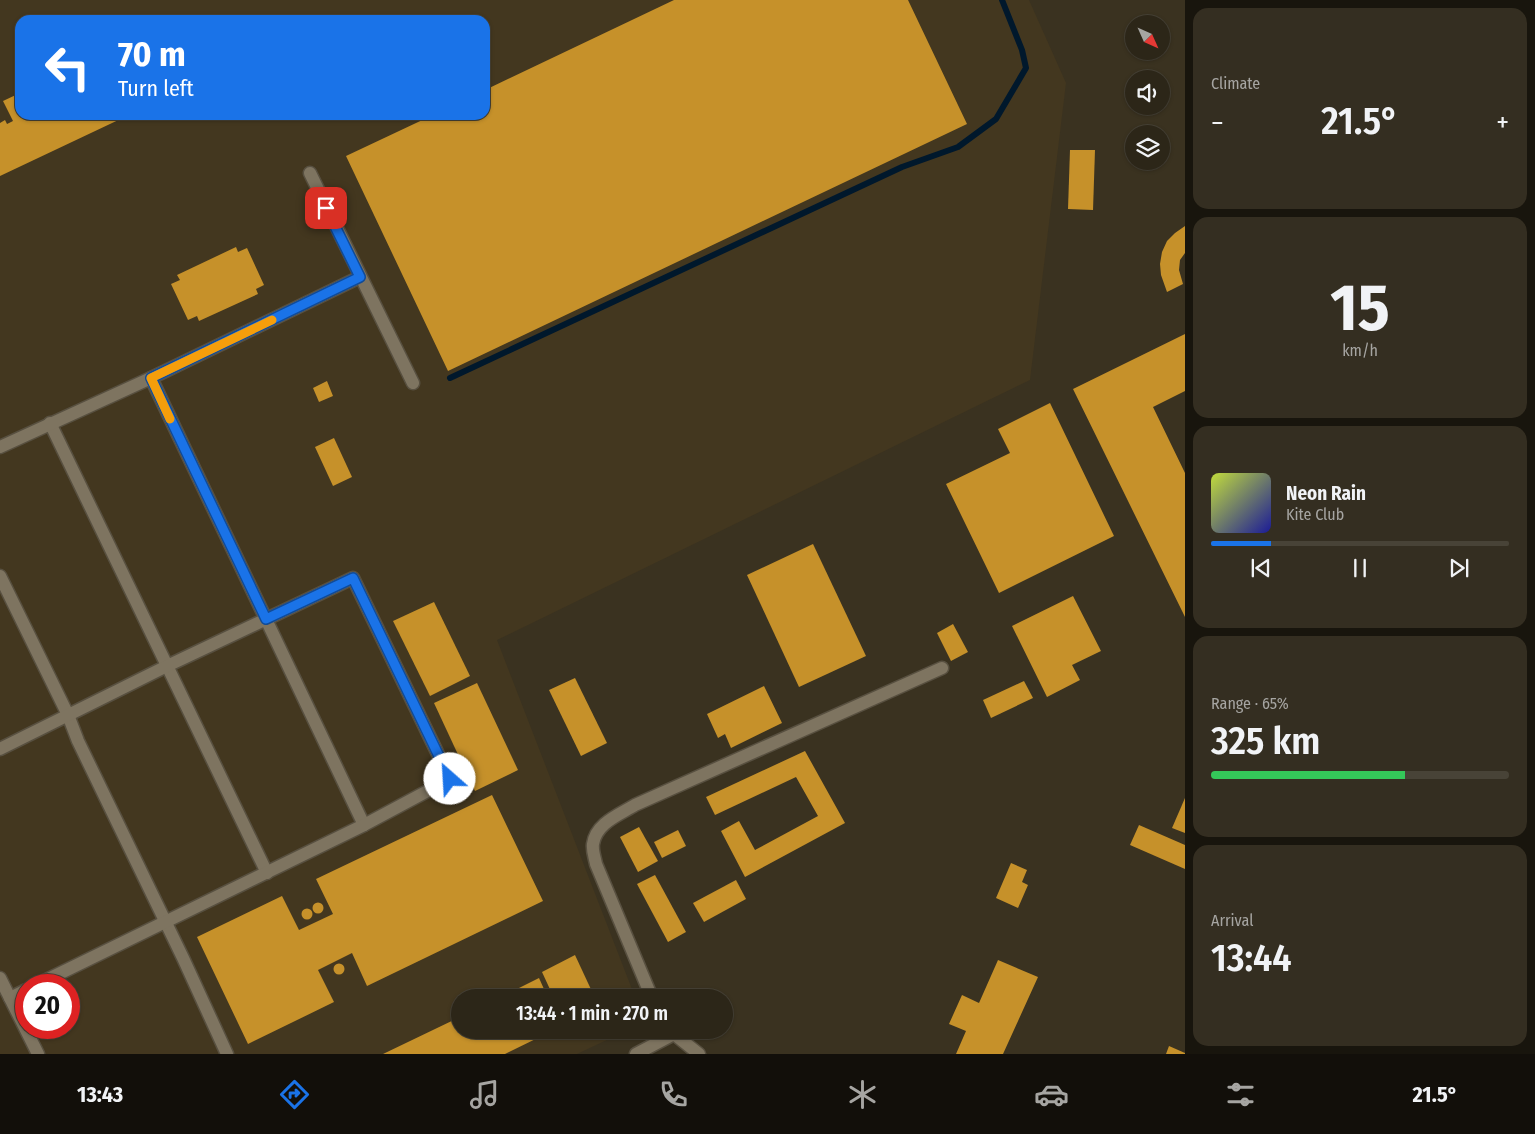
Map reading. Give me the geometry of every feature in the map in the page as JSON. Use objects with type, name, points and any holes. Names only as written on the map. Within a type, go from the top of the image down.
[{"type":"street","points":[[310,173],[413,382]]},
{"type":"street","points":[[0,447],[151,378],[360,277]]},
{"type":"street","points":[[151,378],[364,825]]},
{"type":"street","points":[[50,423],[267,873]]},
{"type":"street","points":[[0,576],[68,715],[78,741],[183,958],[227,1054]]},
{"type":"street","points":[[0,749],[167,666],[353,578],[450,779],[364,825],[58,974]]},
{"type":"street","points":[[648,989],[596,864],[593,846],[596,834],[606,822],[635,805],[942,668]]},
{"type":"street","points":[[0,978],[38,1054]]},
{"type":"street","points":[[10,998],[15,996]]},
{"type":"street","points":[[636,1054],[661,1039]]},
{"type":"street","points":[[681,1039],[699,1054]]},
{"type":"shaded area","points":[[0,0],[1029,0],[1066,83],[1030,380],[497,640],[632,989],[451,989],[451,1039],[609,1039],[577,1054],[0,1054]]},
{"type":"building","points":[[674,0],[908,0],[967,124],[448,371],[346,156],[422,120],[490,120],[490,88]]},
{"type":"building","points":[[15,95],[15,120],[118,120],[0,176],[0,123],[5,120],[7,124],[13,121],[3,101]]},
{"type":"building","points":[[1070,150],[1095,150],[1093,210],[1068,209]]},
{"type":"building","points":[[1185,226],[1185,253],[1180,260],[1179,270],[1183,284],[1167,292],[1161,275],[1162,252],[1167,241]]},
{"type":"building","points":[[236,247],[238,252],[247,248],[264,285],[256,289],[258,294],[199,321],[197,316],[188,320],[171,284],[180,280],[177,275]]},
{"type":"building","points":[[1185,334],[1185,391],[1153,407],[1185,473],[1185,617],[1073,389]]},
{"type":"building","points":[[327,381],[333,396],[319,402],[313,388]]},
{"type":"building","points":[[1050,403],[1114,536],[999,593],[946,484],[1010,453],[998,429]]},
{"type":"building","points":[[334,438],[352,477],[333,486],[315,447]]},
{"type":"building","points":[[813,544],[866,656],[799,687],[747,575]]},
{"type":"building","points":[[1073,596],[1101,651],[1072,665],[1080,680],[1047,697],[1012,626]]},
{"type":"building","points":[[434,602],[470,676],[430,696],[393,621]]},
{"type":"building","points":[[953,624],[968,652],[951,661],[937,633]]},
{"type":"building","points":[[575,678],[607,743],[581,756],[549,690]]},
{"type":"building","points":[[1024,681],[1033,698],[991,718],[983,700]]},
{"type":"building","points":[[477,683],[518,770],[475,791],[434,703]]},
{"type":"building","points":[[764,686],[782,723],[731,748],[725,734],[718,738],[707,714]]},
{"type":"building","points":[[805,751],[845,823],[745,877],[721,831],[739,821],[755,850],[818,816],[796,777],[715,815],[706,797]]},
{"type":"building","points":[[492,795],[543,901],[367,986],[352,953],[318,970],[334,1002],[248,1044],[197,937],[282,896],[299,930],[333,914],[316,879]]},
{"type":"building","points":[[1185,798],[1185,833],[1172,828]]},
{"type":"building","points":[[1139,825],[1185,845],[1185,869],[1130,845]]},
{"type":"building","points":[[639,827],[658,861],[638,872],[620,837]]},
{"type":"building","points":[[678,830],[686,846],[662,858],[654,842]]},
{"type":"building","points":[[1011,863],[1027,870],[1022,882],[1028,885],[1018,908],[996,898]]},
{"type":"building","points":[[655,875],[686,932],[668,942],[637,884]]},
{"type":"building","points":[[736,880],[746,899],[704,922],[693,903]]},
{"type":"building","points":[[316,903],[320,903],[323,908],[322,912],[316,913],[313,910],[313,906]]},
{"type":"building","points":[[305,909],[309,909],[312,914],[311,918],[305,919],[302,916],[302,912]]},
{"type":"building","points":[[575,955],[591,989],[550,989],[542,972]]},
{"type":"building","points":[[998,960],[1038,977],[1003,1054],[956,1054],[966,1031],[949,1024],[962,995],[979,1003]]},
{"type":"building","points":[[337,964],[341,964],[344,969],[343,973],[337,974],[334,971],[334,967]]},
{"type":"building","points":[[539,978],[544,989],[517,989]]},
{"type":"building","points":[[451,1021],[451,1039],[536,1039],[505,1054],[383,1054]]},
{"type":"building","points":[[1169,1046],[1185,1053],[1185,1054],[1166,1054]]},
{"type":"waterway","points":[[450,378],[902,167],[958,147],[996,119],[1026,68],[1022,50],[1002,0]]},
{"type":"slow traffic","points":[[170,419],[151,378],[272,320]]},
{"type":"route","points":[[326,208],[360,277],[151,378],[266,619],[353,578],[450,779]]}]
